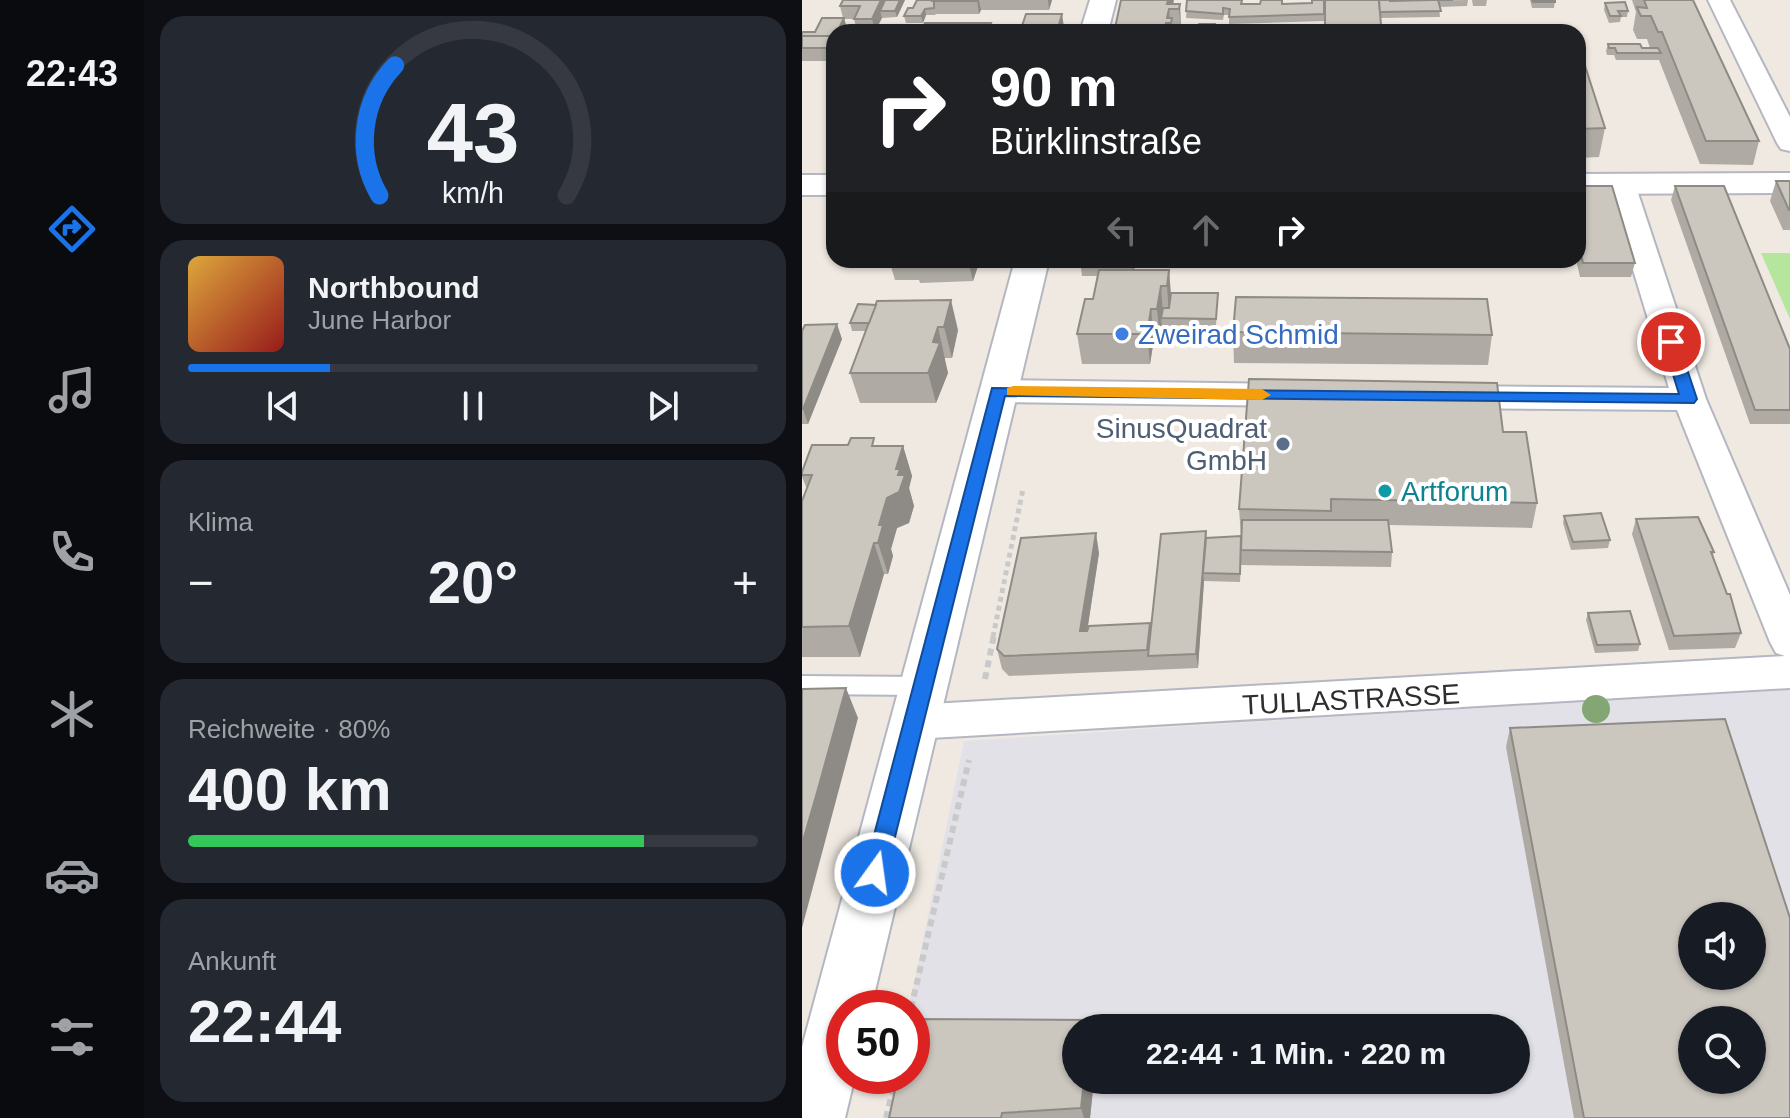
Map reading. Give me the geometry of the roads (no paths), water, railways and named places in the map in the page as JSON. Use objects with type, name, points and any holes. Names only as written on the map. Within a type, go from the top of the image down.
[{"type":"main road","points":[[1096,24],[1103,0]]},
{"type":"main road","points":[[1586,184],[1790,183]]},
{"type":"main road","points":[[802,185],[826,185]]},
{"type":"main road","points":[[814,1118],[1030,268]]},
{"type":"street","points":[[1719,0],[1782,110],[1790,143]]},
{"type":"street","points":[[1621,184],[1689,399],[1790,642]]},
{"type":"street","points":[[998,391],[1325,395]]},
{"type":"street","points":[[1420,396],[1689,399]]},
{"type":"street","name":"TULLASTRASSE","points":[[917,704],[977,719],[1790,672]]},
{"type":"lane","points":[[802,685],[917,704]]},
{"type":"place","name":"Zweirad Schmid","points":[[1122,334]]},
{"type":"place","name":"SinusQuadrat GmbH","points":[[1283,444]]},
{"type":"place","name":"Artforum","points":[[1385,491]]}]
